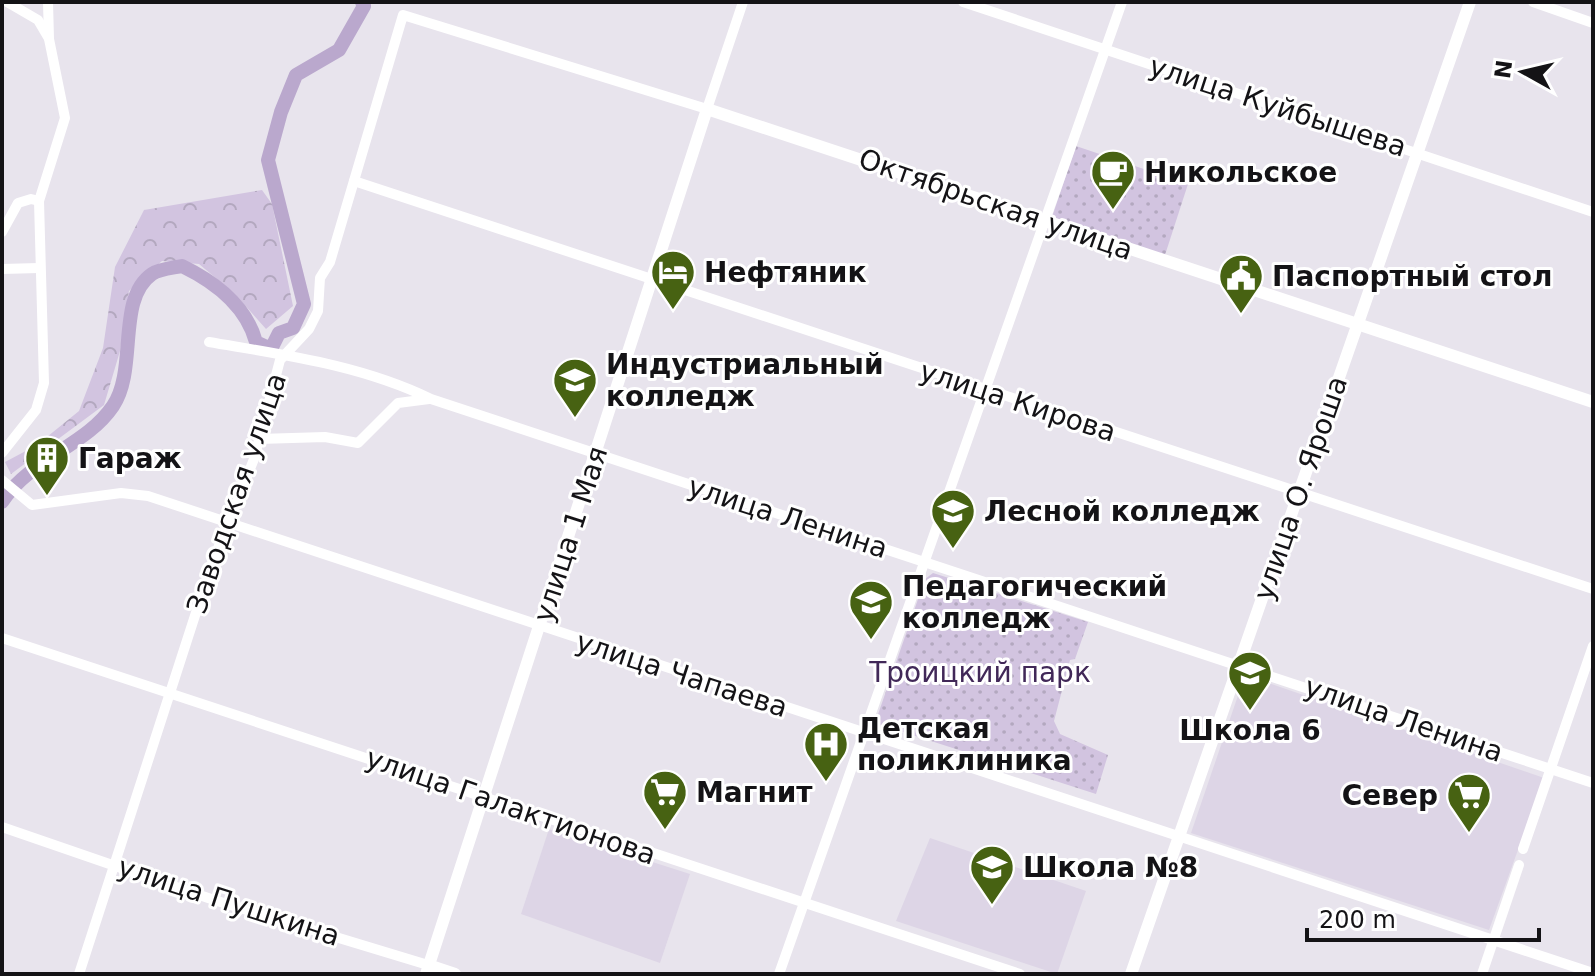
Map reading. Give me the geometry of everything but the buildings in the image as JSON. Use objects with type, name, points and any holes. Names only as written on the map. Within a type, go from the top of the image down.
[{"type":"main road","name":"улица О. Яроша","points":[[1131,974],[1470,2]]},
{"type":"main road","name":"Октябрьская улица","points":[[707,109],[1593,402]]},
{"type":"main road","name":"улица 1 Мая","points":[[427,969],[707,109]]},
{"type":"main road","name":"улица Пушкина","points":[[427,969],[455,974]]},
{"type":"street","points":[[7,2],[38,20],[49,39]]},
{"type":"street","points":[[2,453],[36,410],[44,383],[39,201],[65,118],[49,39],[48,2]]},
{"type":"street","name":"улица 1 Мая","points":[[707,109],[743,2]]},
{"type":"street","name":"улица Куйбышева","points":[[963,2],[1593,212]]},
{"type":"street","points":[[779,974],[1122,2]]},
{"type":"street","points":[[1533,2],[1593,23]]},
{"type":"street","name":"Октябрьская улица","points":[[400,20],[403,15],[515,47],[707,109]]},
{"type":"street","name":"Заводская улица","points":[[79,974],[212,563],[230,524],[259,439],[280,360],[309,329],[318,311],[320,278],[330,262],[400,20]]},
{"type":"street","name":"улица Кирова","points":[[354,181],[653,278],[983,391],[1593,589]]},
{"type":"street","points":[[2,232],[18,203],[31,199],[39,201]]},
{"type":"street","points":[[2,269],[39,268]]},
{"type":"street","name":"улица Ленина","points":[[209,342],[287,353],[400,384],[431,399],[1593,783]]},
{"type":"street","points":[[259,439],[325,437],[358,443],[398,403],[431,399]]},
{"type":"street","name":"улица Чапаева","points":[[4,482],[32,505],[121,493],[148,496],[1593,973]]},
{"type":"street","name":"улица Галактионова","points":[[2,638],[1020,974]]},
{"type":"street","points":[[1523,849],[1593,646]]},
{"type":"street","name":"улица Пушкина","points":[[2,827],[427,969]]},
{"type":"street","points":[[1482,974],[1519,865]]},
{"type":"shaded area","points":[[1245,675],[1544,778],[1489,930],[1191,833]]},
{"type":"shaded area","points":[[549,829],[690,874],[660,963],[521,914]]},
{"type":"shaded area","name":"Школа №8","points":[[930,838],[1086,891],[1057,974],[896,921]]},
{"type":"green space","points":[[1076,146],[1188,184],[1165,255],[1052,217]]},
{"type":"green space","points":[[262,190],[272,204],[293,306],[266,329],[236,295],[199,264],[162,261],[129,291],[120,351],[104,405],[11,474],[5,462],[37,445],[79,411],[103,348],[115,267],[144,210]]},
{"type":"green space","name":"Троицкий парк","points":[[933,573],[1088,622],[1075,659],[1070,660],[1054,721],[1060,734],[1108,755],[1096,794],[875,723],[925,579]]},
{"type":"waterway","points":[[2,502],[28,474],[88,432],[113,406],[125,373],[134,300],[141,285],[152,274],[182,266],[206,279],[237,306],[256,342],[271,349],[279,333],[293,328],[304,304],[268,160],[281,112],[296,75],[339,50],[364,6],[362,2]]},
{"type":"place","name":"Никольское","points":[[1113,211]]},
{"type":"place","name":"Нефтяник","points":[[673,311]]},
{"type":"place","name":"Паспортный стол","points":[[1241,315]]},
{"type":"place","name":"Индустриальный колледж","points":[[575,419]]},
{"type":"place","name":"Гараж","points":[[47,497]]},
{"type":"place","name":"Лесной колледж","points":[[953,550]]},
{"type":"place","name":"Педагогический колледж","points":[[871,641]]},
{"type":"place","name":"Школа 6","points":[[1250,712]]},
{"type":"place","name":"Детская поликлиника","points":[[826,783]]},
{"type":"place","name":"Магнит","points":[[665,831]]},
{"type":"place","name":"Север","points":[[1469,834]]},
{"type":"place","name":"Школа №8","points":[[992,906]]}]
